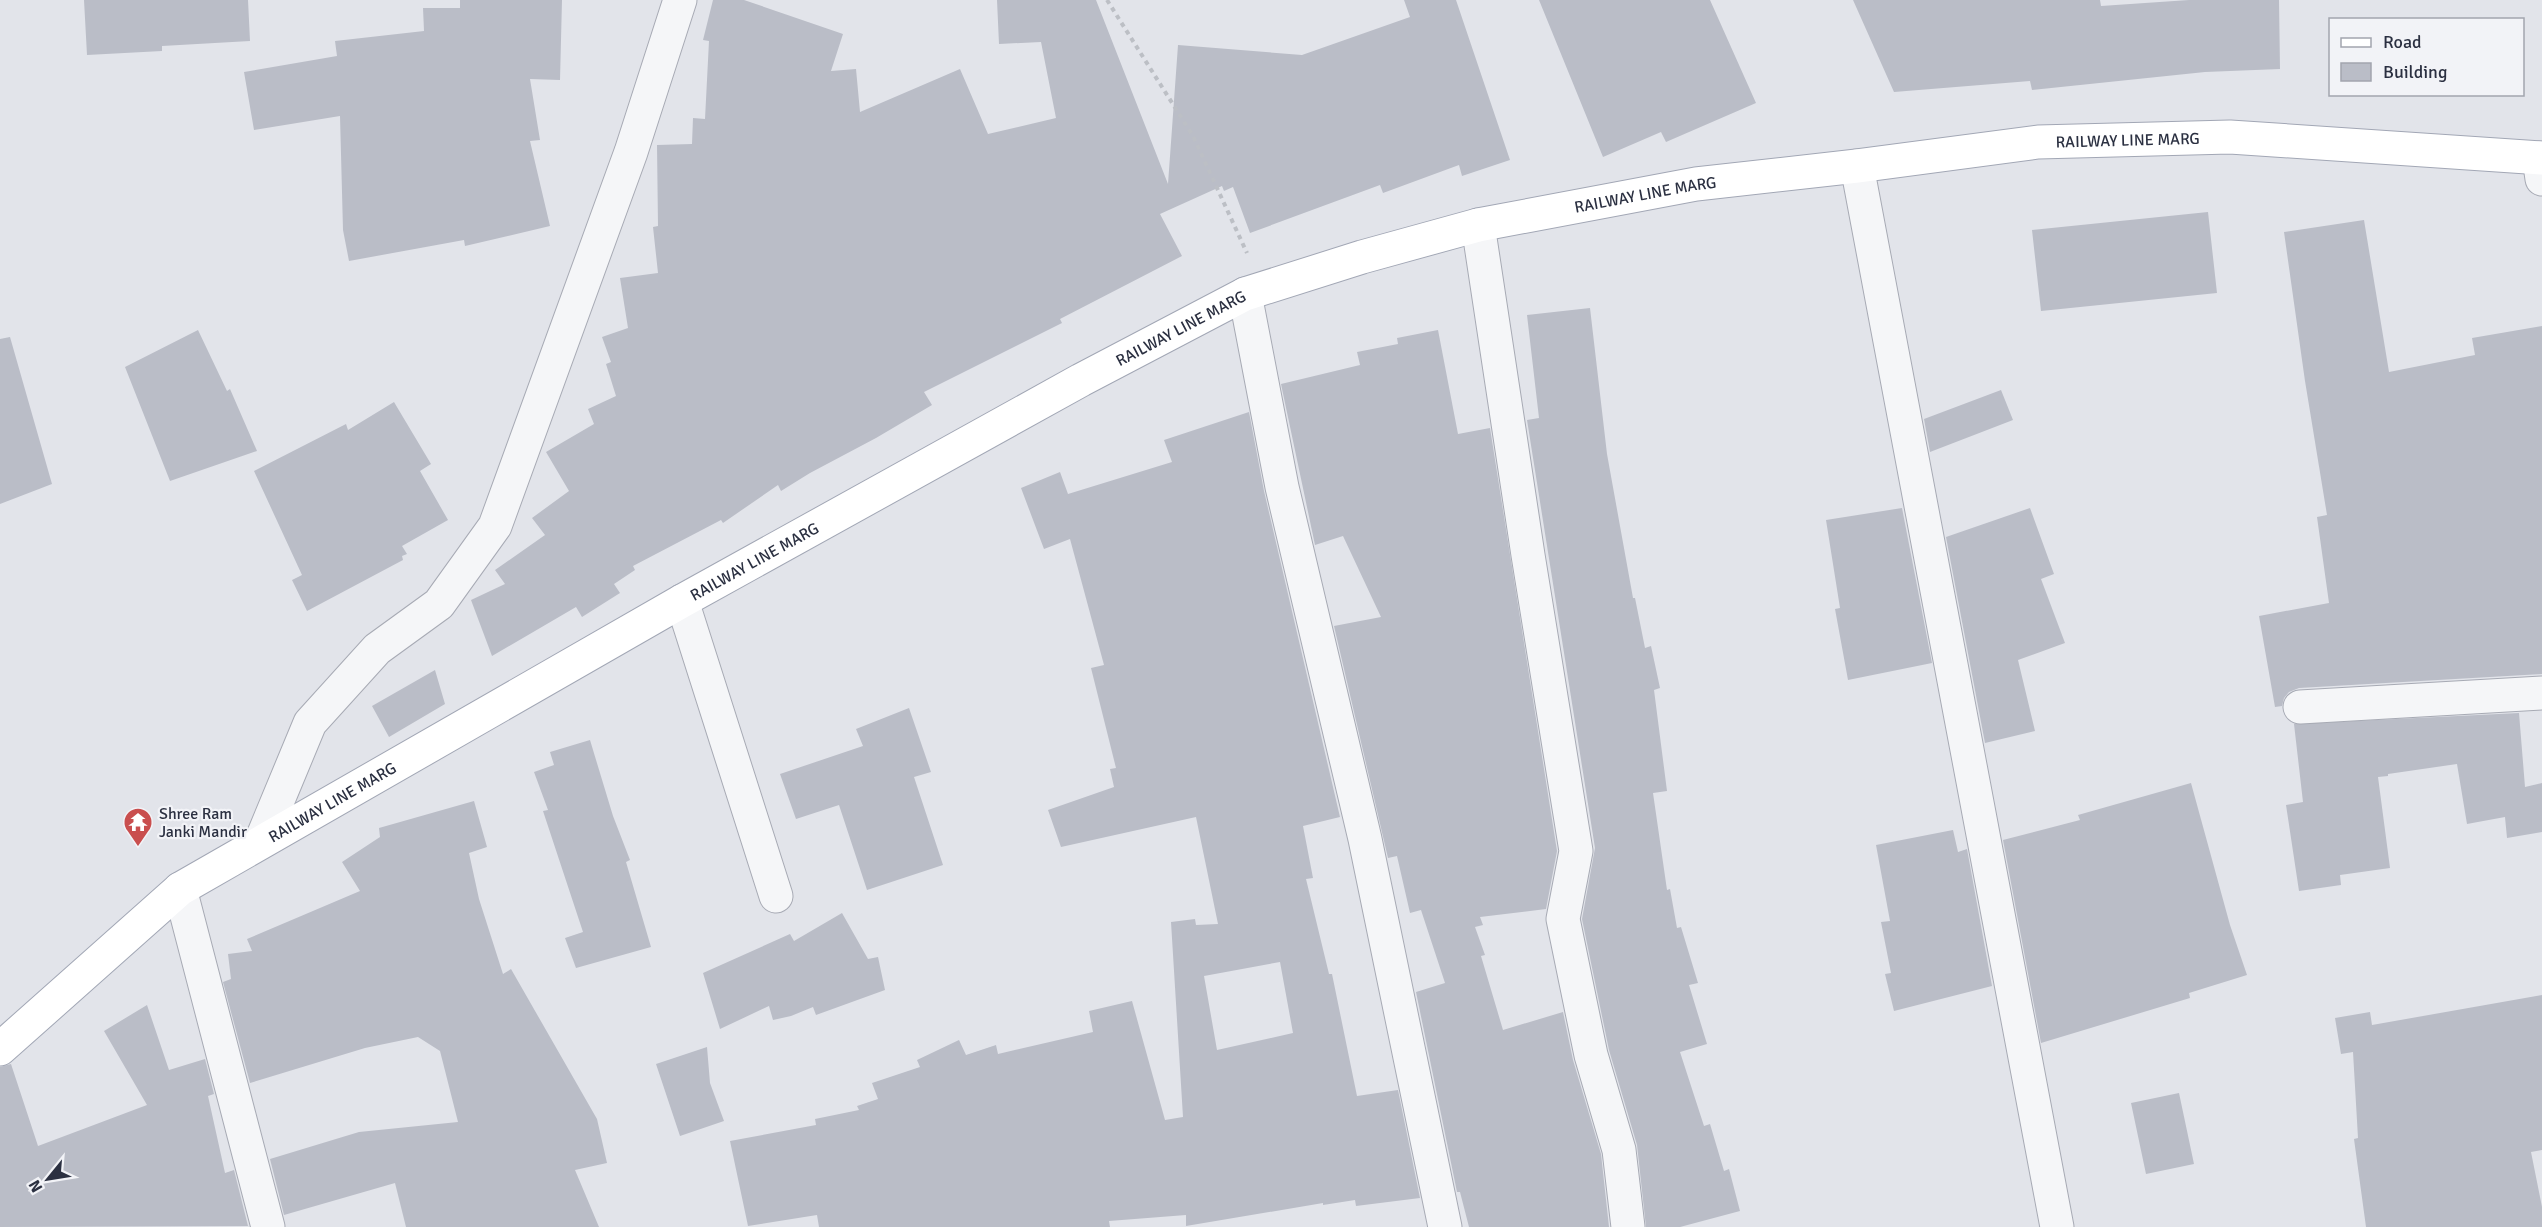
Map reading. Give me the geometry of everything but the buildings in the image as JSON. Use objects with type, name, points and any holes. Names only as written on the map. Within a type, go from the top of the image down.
[{"type":"main road","name":"RAILWAY LINE MARG","points":[[0,1049],[180,889],[682,601],[1081,380],[1254,291],[1362,256],[1478,225],[1696,184],[2038,142],[2230,137],[2541,165]]},
{"type":"street","points":[[261,841],[310,723],[377,649],[439,604],[495,526],[631,152],[680,0]]},
{"type":"street","points":[[1857,166],[2057,1227]]},
{"type":"street","points":[[1478,225],[1576,851],[1563,919],[1591,1055],[1619,1150],[1628,1227]]},
{"type":"street","points":[[1254,291],[1282,487],[1365,839],[1445,1227]]},
{"type":"street","points":[[682,601],[776,896]]},
{"type":"street","points":[[2300,707],[2542,693]]},
{"type":"street","points":[[180,889],[268,1227]]},
{"type":"path","points":[[1107,0],[1193,136],[1254,291]]},
{"type":"place","name":"Shree Ram Janki Mandir","points":[[138,848]]}]
